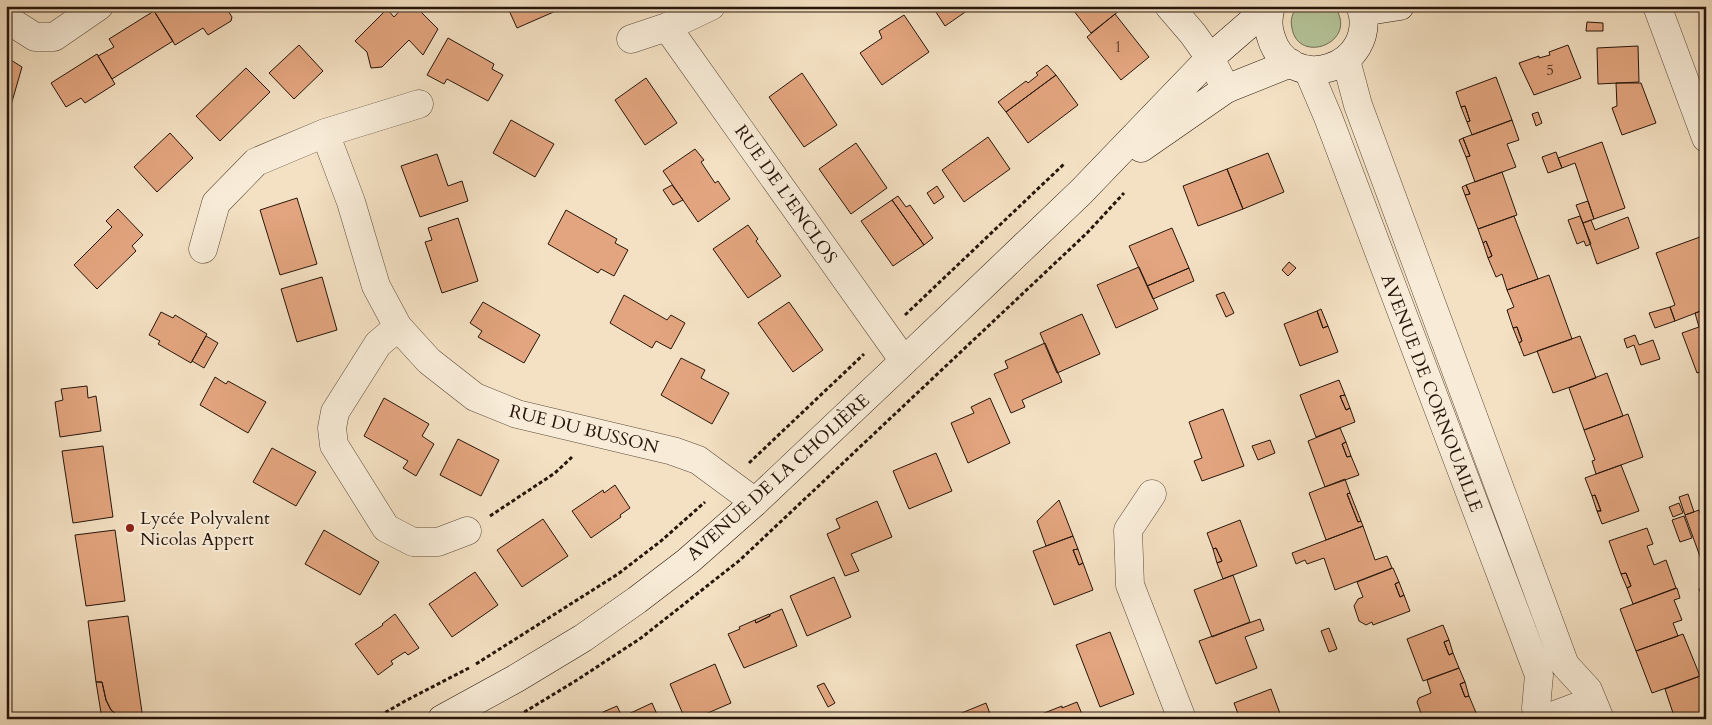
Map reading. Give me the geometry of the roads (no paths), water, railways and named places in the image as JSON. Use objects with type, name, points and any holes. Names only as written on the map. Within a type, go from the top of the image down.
[{"type":"street","points":[[6,17],[35,37],[54,36],[99,6]]},
{"type":"street","points":[[631,39],[667,27],[711,6]]},
{"type":"street","points":[[1169,6],[1193,34],[1210,58],[1226,90]]},
{"type":"street","name":"AVENUE DE LA CHOLIÈRE","points":[[442,719],[541,664],[637,600],[688,561],[755,502],[1082,192],[1210,58],[1270,6]]},
{"type":"street","name":"AVENUE DE CORNOUAILLE","points":[[1270,6],[1268,22],[1272,40],[1278,51],[1300,66],[1332,126],[1539,675],[1536,708],[1539,719]]},
{"type":"street","points":[[1346,60],[1358,46],[1362,35],[1364,24],[1361,9],[1400,6]]},
{"type":"street","points":[[1657,6],[1706,138]]},
{"type":"street","name":"RUE DE L'ENCLOS","points":[[667,27],[904,361]]},
{"type":"street","name":"AVENUE DE LA CHOLIÈRE","points":[[1082,192],[1226,90],[1300,66],[1330,68],[1346,60]]},
{"type":"street","name":"AVENUE DE CORNOUAILLE","points":[[1346,60],[1358,105],[1565,664],[1588,690],[1596,710],[1544,719]]},
{"type":"street","points":[[203,249],[216,203],[256,162],[324,133],[419,104]]},
{"type":"street","name":"RUE DU BUSSON","points":[[324,133],[351,202],[376,286],[398,326],[429,361],[475,397],[517,414],[673,452],[698,460],[755,502]]},
{"type":"street","points":[[398,326],[378,344],[335,412],[332,428],[334,445],[386,528],[413,542],[438,542],[467,532]]},
{"type":"street","points":[[1152,494],[1128,530],[1130,585],[1182,719]]},
{"type":"place","name":"Lycée Polyvalent Nicolas Appert","points":[[130,528]]}]
